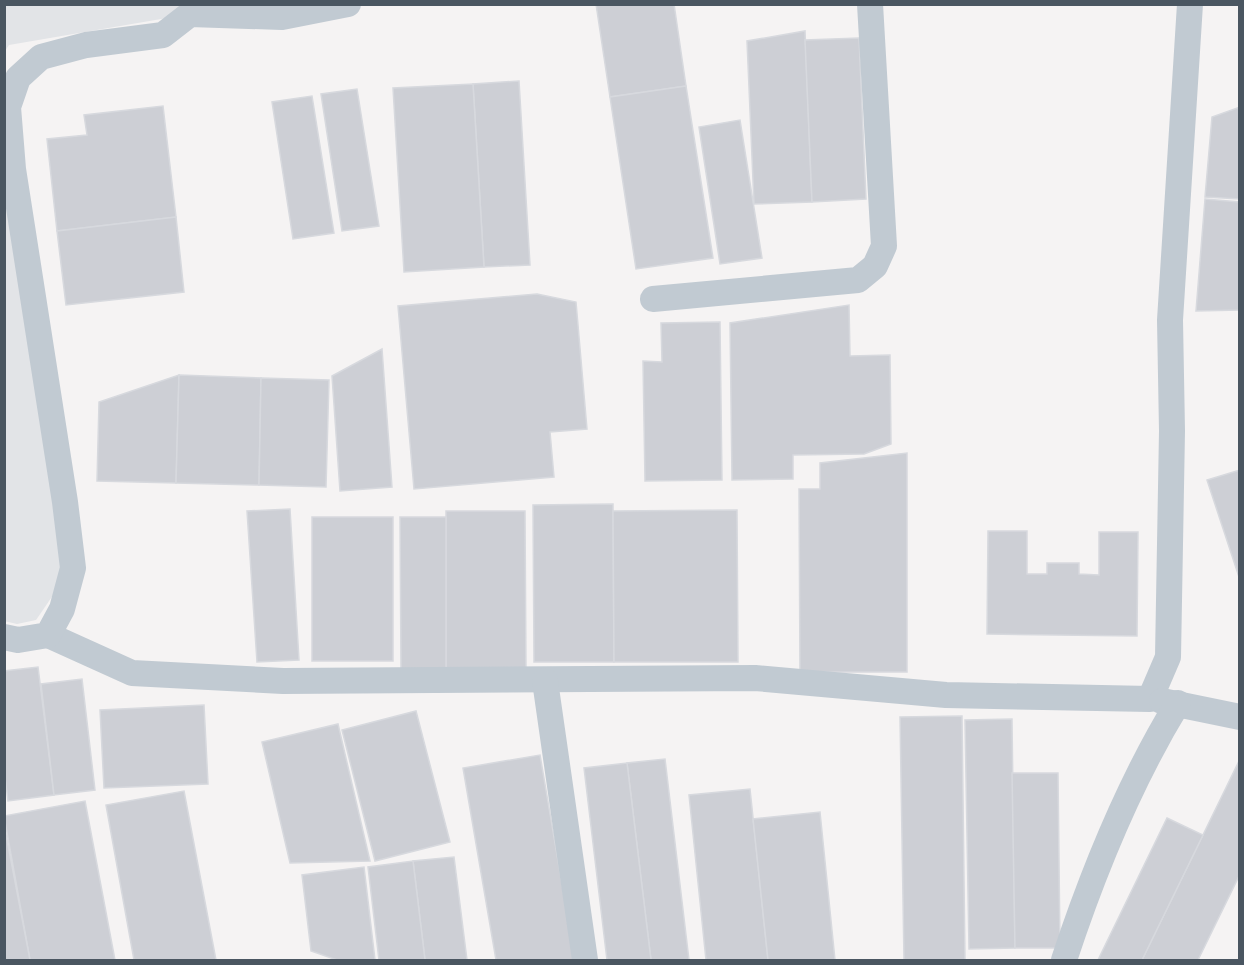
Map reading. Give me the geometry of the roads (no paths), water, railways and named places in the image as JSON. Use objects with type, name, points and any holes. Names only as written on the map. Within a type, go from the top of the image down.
[{"type":"street","points":[[48,635],[62,609],[73,568],[66,502],[13,169],[8,107],[18,78],[41,57],[86,45],[163,35],[190,14],[282,17],[348,4]]},
{"type":"street","points":[[653,299],[858,280],[875,266],[884,246],[870,4]]},
{"type":"street","points":[[1150,699],[1168,657],[1172,431],[1170,320],[1190,4]]},
{"type":"street","points":[[4,637],[18,640],[48,635],[132,673],[283,681],[754,678],[946,695],[1150,699],[1239,717]]},
{"type":"street","points":[[545,681],[585,960]]},
{"type":"street","points":[[1064,960],[1089,884],[1159,734],[1178,703]]}]
